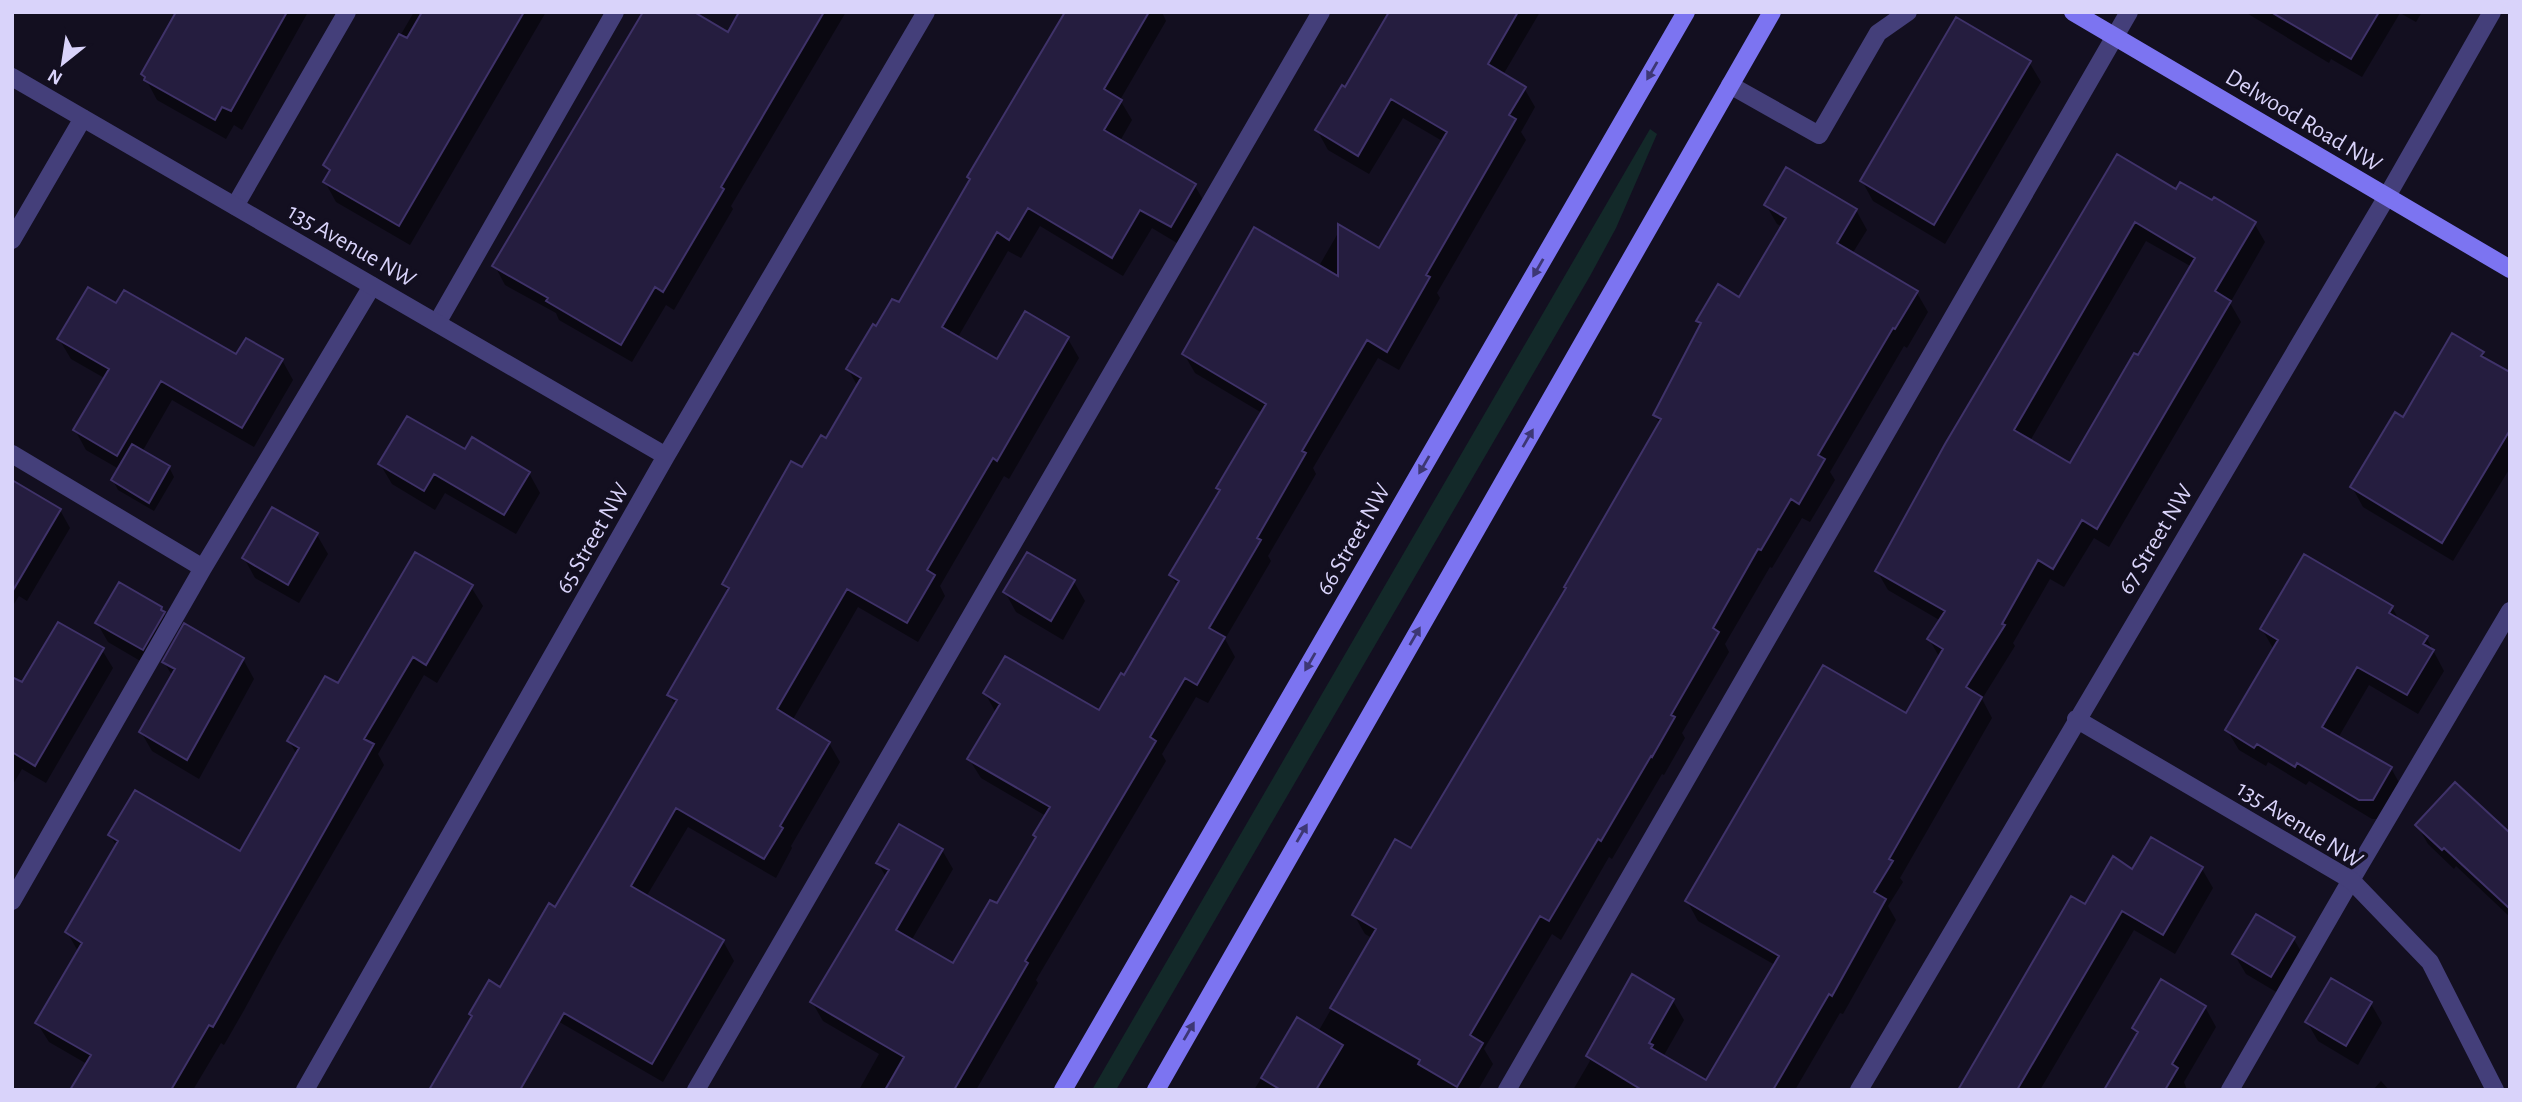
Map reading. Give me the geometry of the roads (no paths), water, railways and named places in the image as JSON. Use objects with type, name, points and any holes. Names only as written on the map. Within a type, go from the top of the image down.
[{"type":"main road","name":"66 Street NW","points":[[1063,1090],[1686,12]]},
{"type":"main road","points":[[1156,1090],[1772,12]]},
{"type":"main road","name":"Delwood Road NW","points":[[2073,12],[2510,269]]},
{"type":"street","points":[[235,206],[347,12]]},
{"type":"street","points":[[437,323],[615,12]]},
{"type":"street","name":"65 Street NW","points":[[305,1090],[666,456],[926,12]]},
{"type":"street","points":[[696,1090],[1321,12]]},
{"type":"street","points":[[1730,85],[1819,135],[1878,33],[1908,12]]},
{"type":"street","points":[[1507,1090],[2129,12]]},
{"type":"street","name":"67 Street NW","points":[[1859,1090],[2386,198],[2492,12]]},
{"type":"street","name":"135 Avenue NW","points":[[12,77],[666,456]]},
{"type":"street","points":[[12,240],[83,118]]},
{"type":"street","points":[[12,901],[203,568],[372,286]]},
{"type":"street","points":[[12,454],[203,568]]},
{"type":"street","points":[[2230,1090],[2351,880],[2508,618]]},
{"type":"street","name":"135 Avenue NW","points":[[2076,719],[2351,880],[2430,962],[2495,1090]]}]
